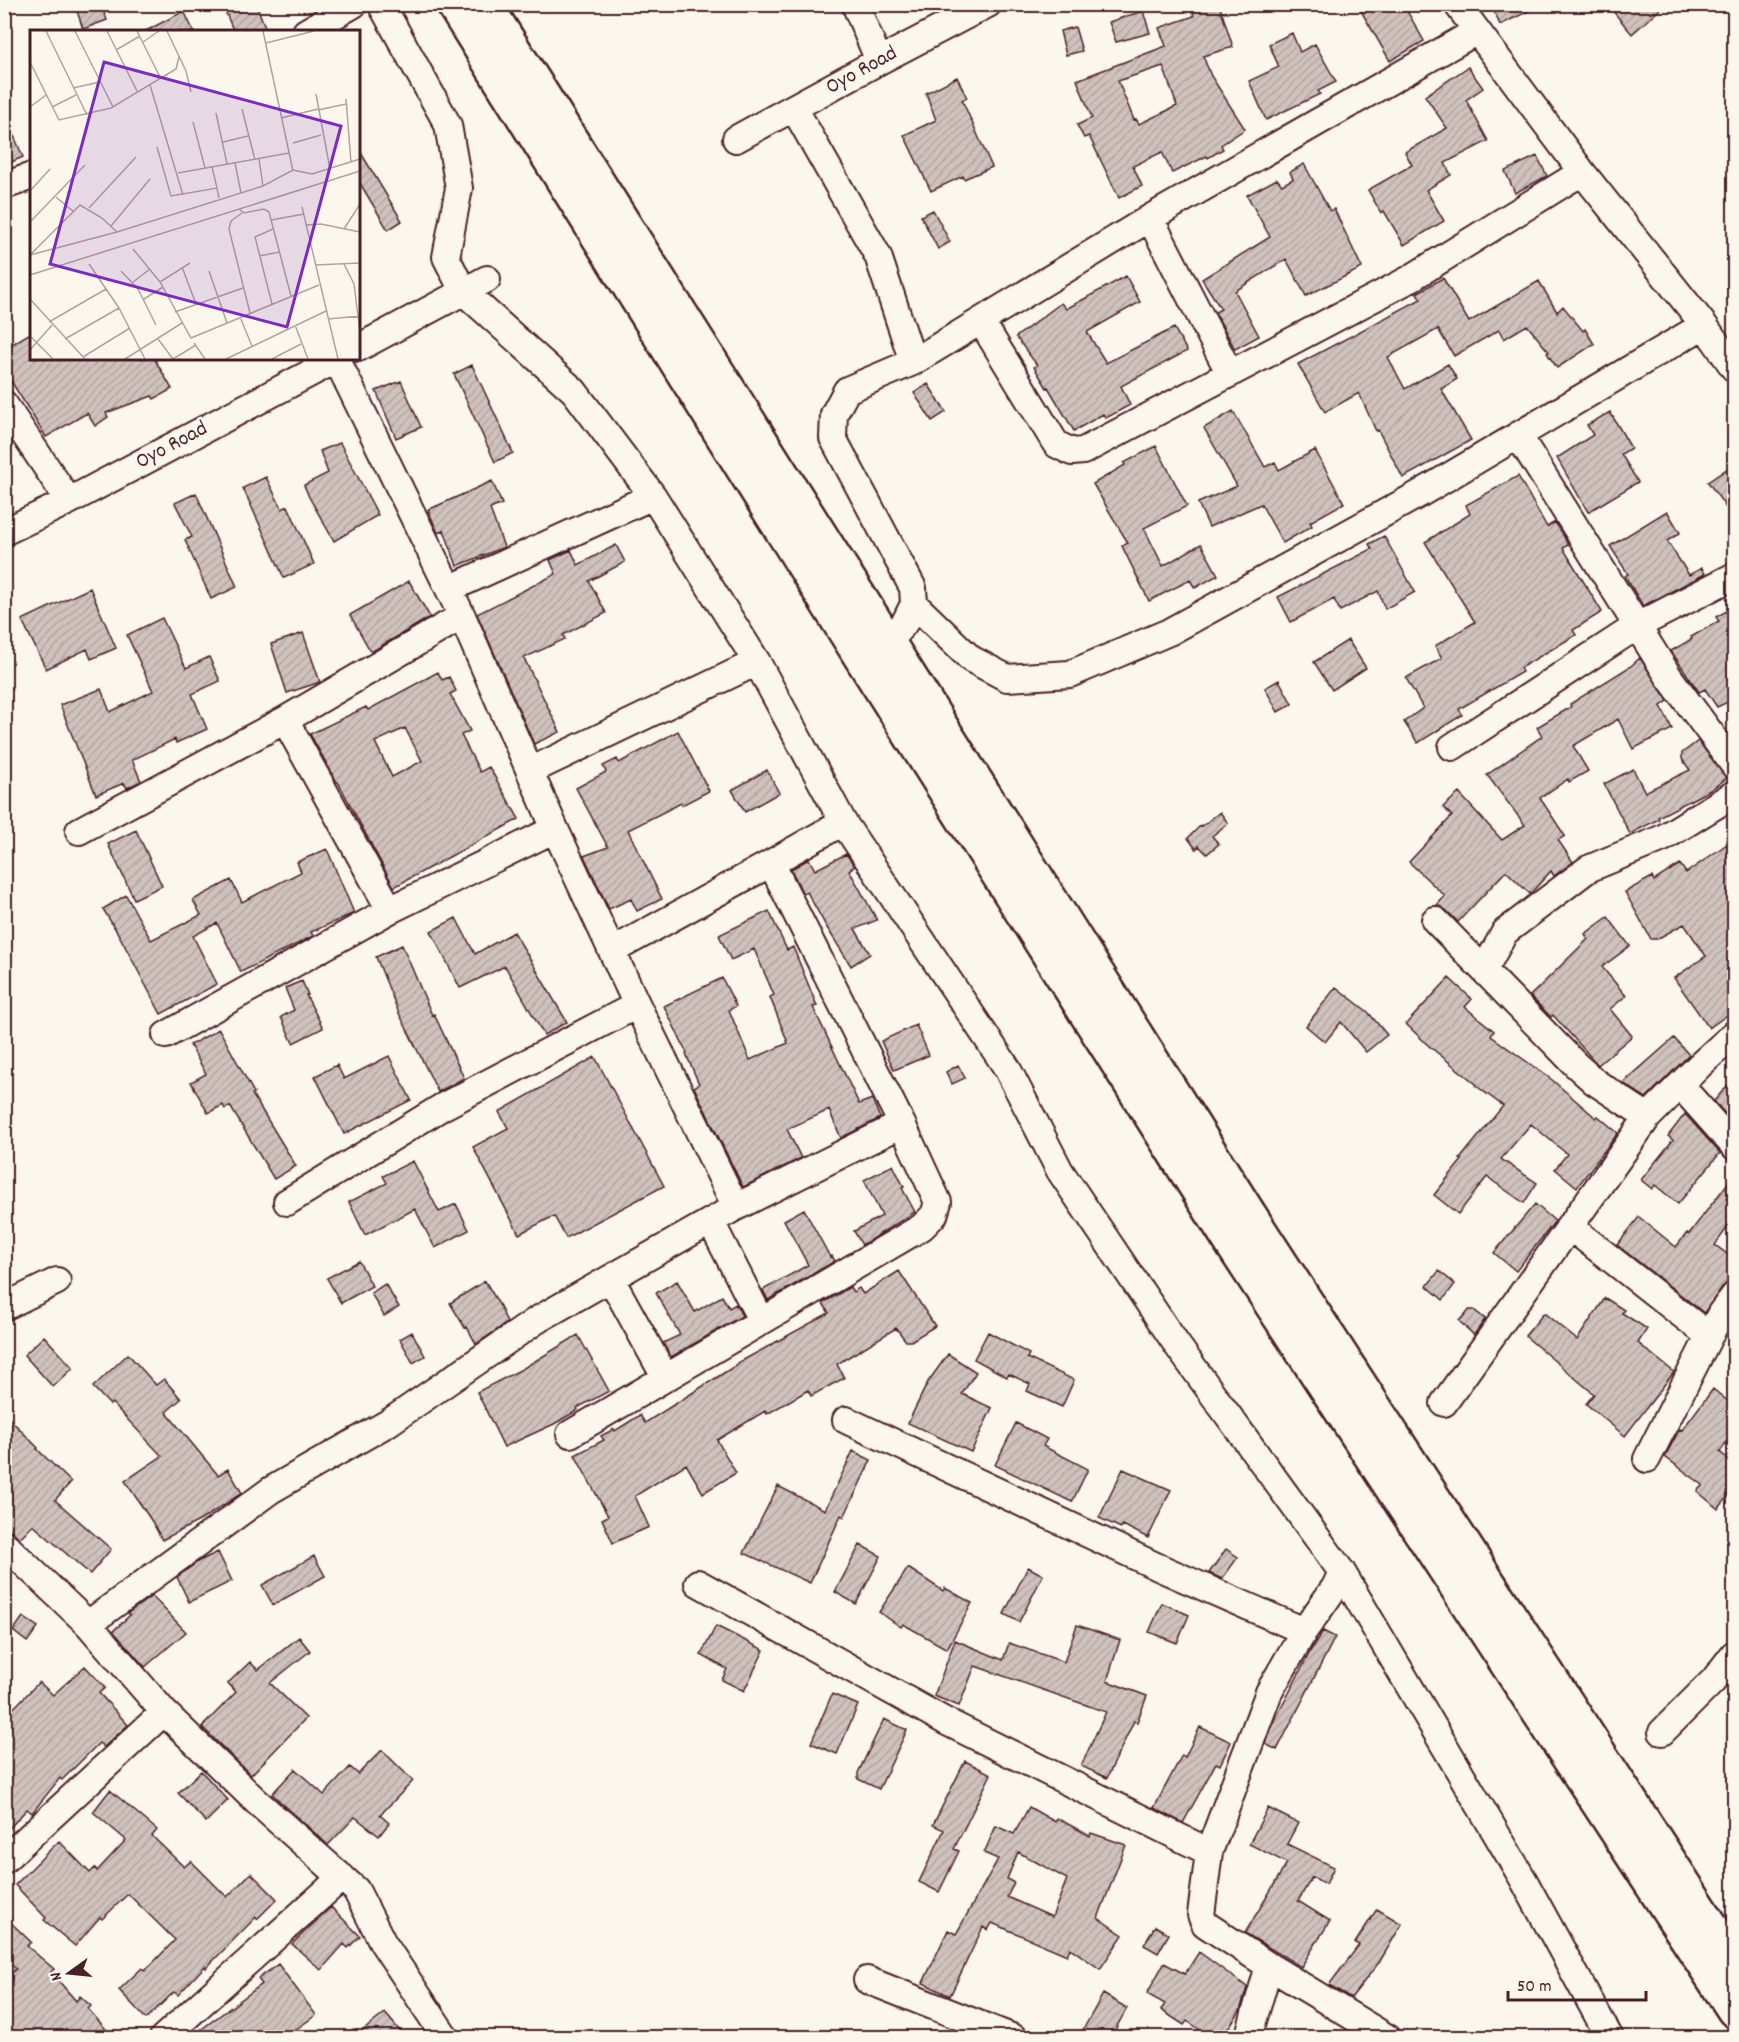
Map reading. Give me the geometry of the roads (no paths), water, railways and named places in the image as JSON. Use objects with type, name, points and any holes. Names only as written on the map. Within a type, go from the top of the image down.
[{"type":"highway","points":[[453,4],[864,662],[1234,1247],[1734,2010]]},
{"type":"highway","points":[[485,4],[1247,1211],[1734,1961]]},
{"type":"street","points":[[309,30],[354,4]]},
{"type":"street","points":[[381,4],[448,125],[459,188],[446,256],[463,291],[574,391],[653,496],[757,662],[843,822],[1007,1068],[1060,1171],[1177,1345],[1342,1572],[1522,1879],[1610,2037]]},
{"type":"street","points":[[855,4],[879,61]]},
{"type":"street","name":"Oyo Road","points":[[736,139],[988,4]]},
{"type":"street","points":[[1457,4],[1582,172],[1704,326],[1734,368]]},
{"type":"street","points":[[889,643],[905,622],[914,604],[913,588],[833,438],[834,414],[847,390],[913,362],[1150,218],[1477,31]]},
{"type":"street","points":[[794,108],[878,256],[913,362]]},
{"type":"street","points":[[981,321],[1056,444],[1072,452],[1083,451],[1408,280],[1582,172]]},
{"type":"street","points":[[4,186],[30,177]]},
{"type":"street","points":[[1150,218],[1230,374]]},
{"type":"street","name":"Oyo Road","points":[[360,347],[487,279]]},
{"type":"street","points":[[914,604],[971,659],[1007,678],[1070,674],[1169,632],[1421,493],[1704,326]]},
{"type":"street","name":"Oyo Road","points":[[4,532],[69,501],[336,360]]},
{"type":"street","points":[[347,360],[555,829],[637,1005],[736,1207]]},
{"type":"street","points":[[4,404],[69,501]]},
{"type":"street","points":[[1518,435],[1669,677],[1734,765]]},
{"type":"street","points":[[449,590],[653,496]]},
{"type":"street","points":[[1452,747],[1637,626],[1734,576]]},
{"type":"street","points":[[79,831],[285,720],[462,616]]},
{"type":"street","points":[[530,771],[757,662]]},
{"type":"street","points":[[285,720],[390,910]]},
{"type":"street","points":[[1484,970],[1505,932],[1588,869],[1663,838],[1734,794]]},
{"type":"street","points":[[612,951],[843,822]]},
{"type":"street","points":[[166,1035],[390,910],[555,829]]},
{"type":"street","points":[[570,1434],[922,1227],[934,1215],[938,1202],[902,1124],[771,863]]},
{"type":"street","points":[[1435,920],[1576,1065],[1595,1082],[1648,1117]]},
{"type":"street","points":[[287,1202],[442,1107],[637,1005]]},
{"type":"street","points":[[1444,1403],[1648,1117],[1734,1034]]},
{"type":"street","points":[[1680,1085],[1734,1146]]},
{"type":"street","points":[[88,1624],[271,1490],[388,1423],[537,1320],[736,1207],[902,1124]]},
{"type":"street","points":[[711,1221],[761,1320]]},
{"type":"street","points":[[1569,1226],[1708,1336]]},
{"type":"street","points":[[611,1279],[665,1377]]},
{"type":"street","points":[[4,1307],[57,1281]]},
{"type":"street","points":[[1647,1459],[1708,1336],[1734,1296]]},
{"type":"street","points":[[846,1420],[1158,1567],[1305,1631]]},
{"type":"street","points":[[7,1551],[88,1624],[164,1712],[256,1801],[356,1890],[382,1943],[446,2037]]},
{"type":"street","points":[[1342,1572],[1335,1587],[1305,1631],[1269,1692],[1209,1852],[1200,1915],[1205,1924],[1269,1966],[1388,2037]]},
{"type":"street","points":[[698,1583],[945,1721],[1209,1852]]},
{"type":"street","points":[[1662,1732],[1714,1680],[1734,1654]]},
{"type":"street","points":[[4,1860],[164,1712]]},
{"type":"street","points":[[165,2037],[342,1877]]},
{"type":"street","points":[[1248,2037],[1269,1966]]},
{"type":"street","points":[[867,1980],[1014,2037]]}]
